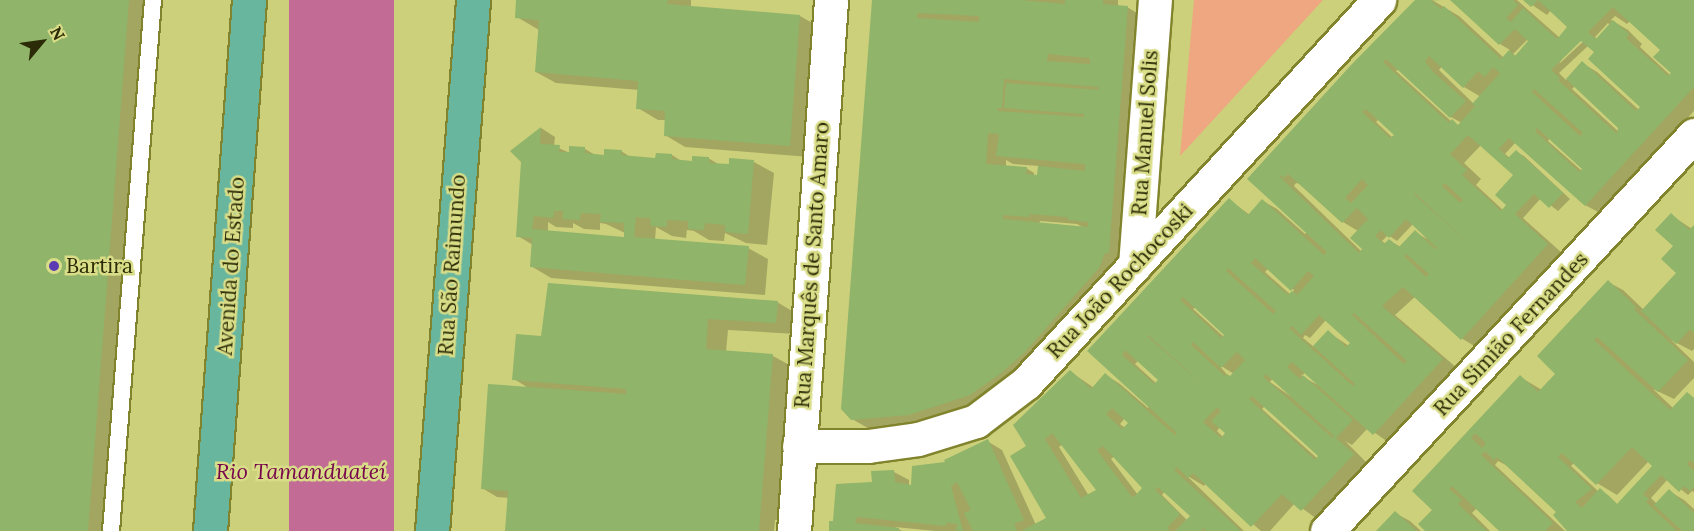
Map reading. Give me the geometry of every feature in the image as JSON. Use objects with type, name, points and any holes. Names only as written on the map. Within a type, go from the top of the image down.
[{"type":"highway","name":"Avenida do Estado","points":[[210,531],[249,0]]},
{"type":"highway","name":"Rua São Raimundo","points":[[432,531],[473,0]]},
{"type":"street","name":"Rua Marquês de Santo Amaro","points":[[794,531],[831,0]]},
{"type":"street","name":"Rua Manuel Solis","points":[[1135,265],[1155,0]]},
{"type":"street","name":"Rua João Rochocoski","points":[[799,446],[868,446],[918,440],[976,421],[1026,383],[1379,0]]},
{"type":"street","name":"Rua Simião Fernandes","points":[[1327,531],[1694,135]]},
{"type":"lane","points":[[111,531],[153,0]]},
{"type":"shaded area","points":[[1194,0],[1323,0],[1180,156]]},
{"type":"water","name":"Rio Tamanduateí","points":[[289,0],[394,0],[394,531],[289,531]]},
{"type":"building","name":"Bartira","points":[[0,0],[129,0],[88,531],[0,531]]},
{"type":"building","points":[[516,0],[668,0],[667,4],[800,15],[790,146],[664,136],[665,111],[636,109],[638,81],[535,72],[539,20],[515,18]]},
{"type":"building","points":[[872,0],[1019,0],[1065,4],[1065,0],[1103,0],[1103,4],[1128,6],[1109,253],[1105,253],[1099,268],[1024,353],[1000,374],[970,395],[909,415],[851,420],[841,409]],"holes":[[[917,13],[979,16],[979,22],[917,18]],[[1048,54],[1090,58],[1090,64],[1047,61]],[[1004,79],[1099,87],[1099,90],[1006,83],[1004,108],[1084,114],[1084,117],[998,111],[998,108],[1002,108]],[[988,133],[999,134],[996,156],[1085,164],[1085,171],[1038,166],[1037,175],[1026,174],[1027,167],[986,164]],[[1003,215],[1068,217],[1068,220],[1088,222],[1088,227],[1003,219]]]},
{"type":"building","points":[[1415,0],[1430,0],[1441,9],[1444,6],[1501,59],[1509,50],[1515,56],[1528,41],[1515,29],[1499,45],[1450,0],[1513,0],[1518,5],[1506,18],[1511,22],[1523,8],[1557,39],[1567,27],[1538,0],[1694,0],[1694,87],[1585,206],[1509,138],[1499,149],[1508,158],[1516,150],[1563,193],[1549,208],[1534,194],[1515,214],[1548,244],[1461,340],[1403,287],[1382,306],[1443,359],[1373,435],[1292,362],[1287,367],[1300,379],[1303,375],[1353,420],[1336,438],[1354,454],[1301,511],[1282,494],[1251,527],[1193,473],[1188,478],[1177,467],[1174,470],[1241,531],[1206,531],[1203,528],[1201,531],[1175,531],[1190,516],[1158,487],[1155,490],[1180,514],[1167,528],[1170,531],[1021,531],[1046,518],[1010,456],[1026,446],[1013,425],[1070,370],[1091,389],[1105,373],[1175,435],[1177,433],[1087,351],[1229,198],[1248,215],[1262,199],[1324,255],[1327,252],[1247,179],[1352,64]],"holes":[[[1613,7],[1660,50],[1653,57],[1671,73],[1668,76],[1626,38],[1629,34],[1613,20],[1596,39],[1588,32]],[[1581,41],[1594,52],[1588,59],[1640,107],[1636,111],[1582,61],[1566,79],[1618,128],[1617,134],[1558,80],[1560,78],[1551,70]],[[1429,56],[1463,88],[1478,71],[1485,77],[1493,67],[1500,73],[1472,104],[1475,106],[1458,125],[1452,119],[1449,123],[1383,62],[1386,59],[1450,118],[1466,101],[1433,72],[1425,61]],[[1534,89],[1583,133],[1580,136],[1532,92]],[[1366,109],[1394,135],[1390,138],[1362,112]],[[1537,128],[1582,169],[1579,172],[1535,131]],[[1468,135],[1513,175],[1495,195],[1506,205],[1501,211],[1462,175],[1467,170],[1450,154]],[[1288,174],[1342,223],[1357,208],[1368,219],[1350,238],[1362,249],[1359,253],[1280,177],[1281,175],[1284,178]],[[1362,179],[1368,185],[1351,203],[1345,198]],[[1445,183],[1463,200],[1460,203],[1442,186]],[[1415,193],[1468,243],[1414,194]],[[1406,219],[1437,248],[1435,249],[1415,230],[1399,247],[1389,239],[1384,244],[1375,236],[1381,230],[1389,238]],[[1406,254],[1429,274],[1426,277],[1404,256]],[[1255,258],[1291,291],[1308,271],[1314,276],[1297,295],[1292,291],[1288,295],[1251,263]],[[1228,268],[1276,311],[1273,314],[1226,271]],[[1183,297],[1224,335],[1221,338],[1180,300]],[[1354,313],[1407,361],[1404,364],[1352,315]],[[1319,315],[1350,343],[1346,347],[1328,330],[1313,346],[1355,384],[1353,386],[1289,328],[1292,326],[1301,335]],[[1148,335],[1209,390],[1147,336]],[[1193,342],[1221,368],[1237,352],[1245,360],[1230,376],[1227,374],[1225,376],[1191,345]],[[1125,350],[1158,380],[1154,384],[1122,355]],[[1266,374],[1334,436],[1333,438],[1263,377]],[[1252,396],[1318,456],[1315,460],[1249,399]],[[1217,407],[1221,411],[1211,421],[1225,433],[1221,438],[1203,422]],[[1112,408],[1128,423],[1122,429],[1106,414]],[[1052,433],[1096,490],[1081,498],[1045,439]],[[1103,446],[1142,488],[1132,497],[1097,450]]]},
{"type":"building","points":[[1523,0],[1538,0],[1531,7]]},
{"type":"building","points":[[541,127],[540,144],[560,145],[559,152],[569,152],[569,146],[585,147],[585,153],[604,155],[604,149],[622,150],[621,155],[655,158],[656,153],[672,154],[672,159],[692,161],[692,156],[709,157],[709,163],[729,164],[729,158],[754,160],[748,234],[725,232],[725,225],[705,223],[704,230],[688,229],[688,221],[667,220],[667,227],[651,226],[650,218],[636,217],[634,237],[749,246],[745,285],[530,267],[532,238],[516,237],[521,162],[510,151]],"holes":[[[554,211],[563,211],[563,219],[580,220],[581,213],[601,214],[600,222],[624,223],[624,237],[532,229],[534,216],[553,218]]]},
{"type":"building","points":[[1671,213],[1689,230],[1694,225],[1694,333],[1690,329],[1676,344],[1641,311],[1676,273],[1661,259],[1673,246],[1655,230]]},
{"type":"building","points":[[1608,280],[1636,307],[1634,309],[1688,360],[1658,392],[1597,337],[1594,340],[1670,410],[1687,392],[1694,398],[1694,463],[1690,460],[1687,464],[1694,471],[1694,487],[1690,491],[1684,486],[1679,492],[1661,475],[1643,494],[1649,499],[1646,502],[1677,531],[1567,531],[1553,515],[1556,512],[1497,457],[1494,460],[1485,451],[1481,455],[1553,523],[1545,531],[1499,531],[1452,486],[1449,489],[1462,500],[1458,504],[1487,531],[1425,531],[1418,524],[1432,510],[1412,491],[1520,375],[1538,392],[1555,374],[1537,356]],"holes":[[[1475,433],[1486,443],[1482,448],[1471,438]],[[1632,447],[1652,466],[1617,504],[1600,488],[1582,508],[1575,502],[1592,489],[1558,457],[1562,453],[1596,485]]]},
{"type":"building","points":[[548,283],[778,301],[776,323],[708,319],[706,349],[773,354],[759,531],[505,531],[508,491],[481,489],[488,384],[626,394],[626,389],[512,380],[516,334],[541,336]]},
{"type":"building","points":[[988,439],[1024,520],[1014,524],[1017,531],[973,531],[964,513],[971,510],[957,482],[951,486],[963,531],[956,531],[957,524],[946,523],[946,526],[857,517],[855,523],[899,528],[899,531],[829,531],[829,521],[833,521],[836,484],[872,482],[871,471],[894,470],[895,482],[911,485],[912,466],[945,462],[944,460]]},
{"type":"building","points":[[1669,489],[1694,513],[1694,531],[1682,531],[1654,505]]},
{"type":"building","points":[[1395,511],[1417,531],[1376,531]]},
{"type":"place","name":"Bartira","points":[[54,266]]}]
